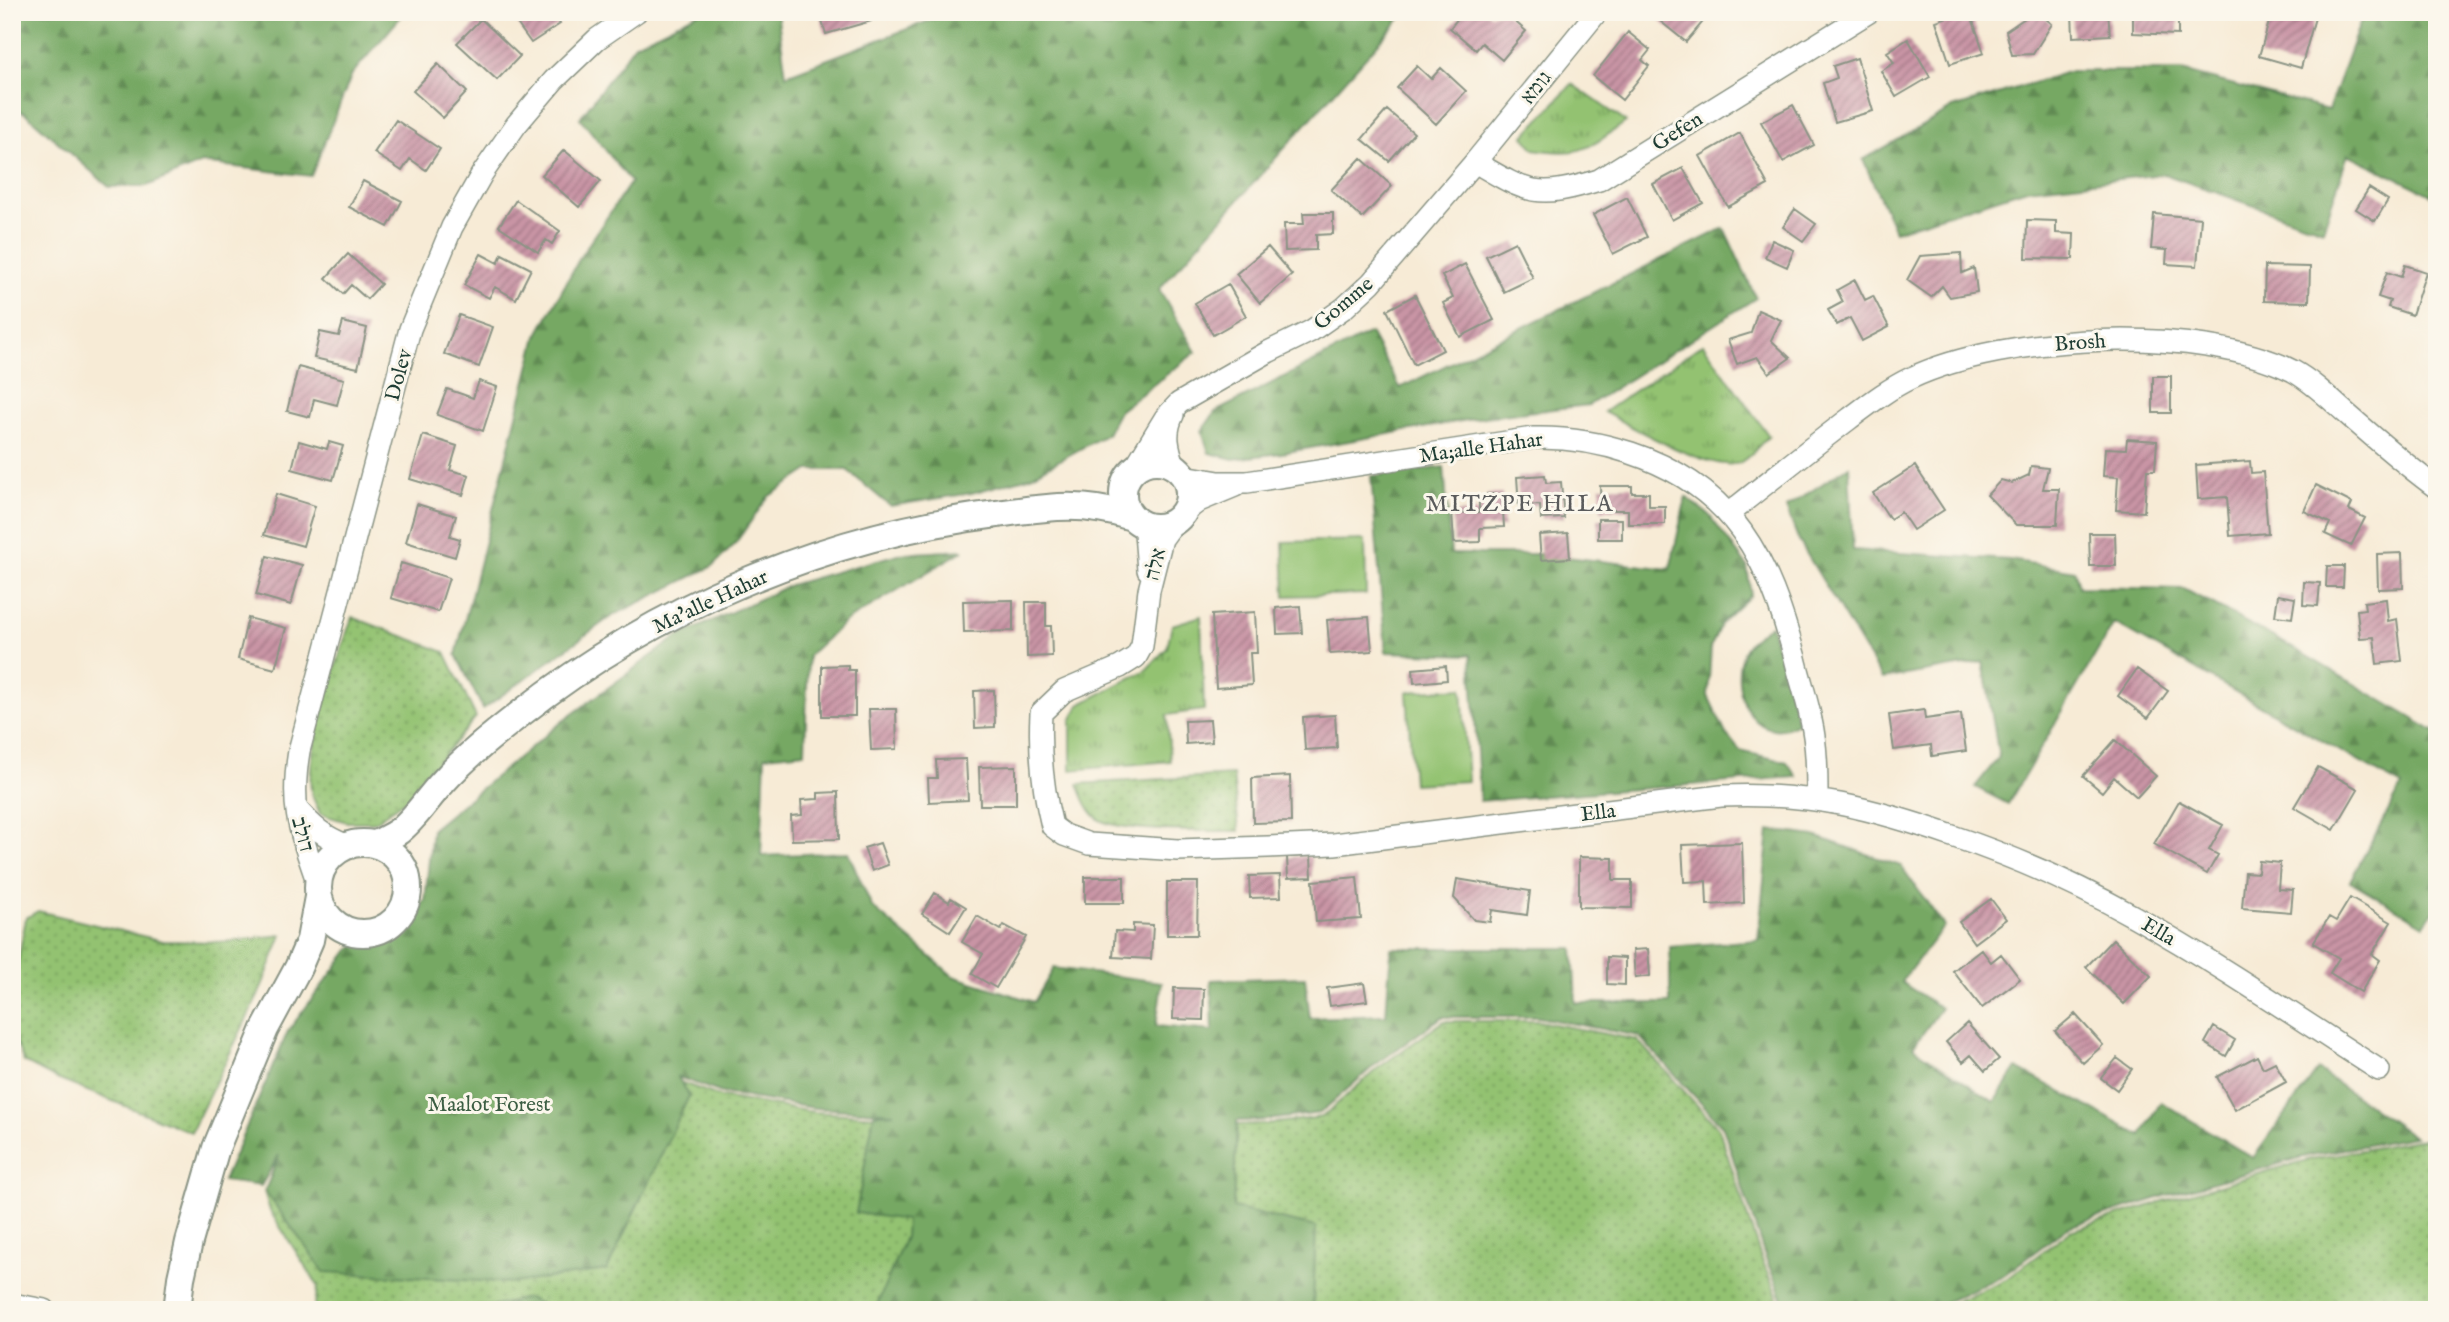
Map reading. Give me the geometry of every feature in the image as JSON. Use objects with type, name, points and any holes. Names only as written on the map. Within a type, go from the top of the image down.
[{"type":"street","name":"Dolev","points":[[295,807],[294,782],[299,751],[410,330],[452,227],[482,174],[516,125],[554,80],[597,39],[636,12]]},
{"type":"street","name":"גומא","points":[[1475,162],[1597,12]]},
{"type":"street","name":"Gefen","points":[[1475,162],[1512,184],[1536,192],[1563,191],[1599,180],[1869,12]]},
{"type":"street","name":"Gomme","points":[[1179,404],[1268,352],[1311,331],[1344,308],[1371,283],[1475,162]]},
{"type":"street","name":"Brosh","points":[[1728,514],[1881,395],[1909,379],[1961,360],[2016,349],[2091,340],[2177,343],[2226,349],[2267,359],[2296,373],[2324,394],[2409,468],[2437,488]]},
{"type":"street","points":[[1179,404],[1167,429],[1168,448],[1189,487],[1189,498],[1179,517]]},
{"type":"street","points":[[1137,520],[1126,507],[1123,492],[1128,476],[1165,418],[1179,404]]},
{"type":"street","name":"Ma;alle Hahar","points":[[1247,482],[1533,438],[1562,437],[1611,447],[1645,458],[1675,472],[1701,488],[1728,514],[1753,548],[1783,614],[1811,720],[1817,799]]},
{"type":"street","points":[[1048,507],[1087,499],[1128,476],[1142,464],[1153,461],[1165,461],[1180,471],[1219,482],[1247,482]]},
{"type":"street","points":[[1048,507],[1096,507],[1153,526],[1164,526],[1218,492],[1247,482]]},
{"type":"street","name":"Ma'alle Hahar","points":[[376,844],[400,831],[441,783],[522,713],[628,641],[690,607],[742,583],[861,541],[970,517],[1048,507]]},
{"type":"street","name":"אלה","points":[[1149,590],[1161,538],[1179,517]]},
{"type":"street","name":"אלה","points":[[1137,520],[1146,543],[1149,590]]},
{"type":"street","name":"Ella","points":[[1149,590],[1142,646],[1136,657],[1120,667],[1064,691],[1041,713],[1047,807],[1052,826],[1064,835],[1089,844],[1178,850],[1334,844],[1721,796],[1766,794],[1817,799],[1875,811],[1936,830],[1993,850],[2075,886],[2179,943],[2379,1070]]},
{"type":"street","points":[[298,968],[340,940],[379,930],[393,922],[405,906],[409,852],[424,804]]},
{"type":"street","name":"דולב","points":[[295,807],[313,829],[346,845]]},
{"type":"street","name":"דולב","points":[[295,807],[318,889]]},
{"type":"street","points":[[177,1310],[189,1242],[216,1149],[265,1029],[310,940],[320,870],[332,854],[346,845],[360,842],[376,844],[390,851],[403,865],[407,875]]},
{"type":"street","points":[[318,889],[323,910],[332,922],[349,932],[365,933]]},
{"type":"street","points":[[12,1304],[46,1310]]},
{"type":"green space","points":[[12,12],[405,12],[352,74],[311,176],[202,163],[147,186],[109,187],[25,113],[12,109]]},
{"type":"green space","points":[[700,12],[777,12],[786,75],[952,12],[1406,12],[1159,289],[1196,352],[1119,411],[1107,434],[1029,477],[972,493],[890,506],[847,470],[809,470],[768,497],[734,545],[713,566],[612,616],[483,709],[456,655],[537,336],[582,254],[631,182],[580,118],[635,44]]},
{"type":"green space","points":[[2364,12],[2437,12],[2437,198],[2348,154],[2323,230],[2164,174],[2027,189],[1895,231],[1863,160],[1953,108],[2071,71],[2182,71],[2328,110]]},
{"type":"green space","points":[[1572,84],[1626,122],[1584,149],[1564,152],[1534,149],[1524,136]]},
{"type":"green space","points":[[1724,228],[1756,298],[1589,405],[1484,417],[1282,453],[1233,459],[1209,453],[1202,431],[1215,412],[1370,333],[1400,388]]},
{"type":"green space","points":[[1703,344],[1769,436],[1741,462],[1712,462],[1693,456],[1604,412]]},
{"type":"green space","points":[[1849,466],[1853,550],[2010,560],[2075,571],[2079,587],[2184,589],[2292,647],[2437,733],[2437,907],[2424,925],[2350,881],[2402,786],[2114,623],[2008,804],[1975,787],[1999,757],[1983,662],[1882,679],[1799,541],[1786,508]]},
{"type":"green space","points":[[1444,467],[1451,554],[1540,554],[1670,569],[1686,497],[1709,515],[1747,566],[1751,595],[1721,623],[1711,646],[1708,696],[1725,732],[1740,751],[1787,762],[1797,777],[1480,801],[1471,655],[1386,652],[1371,476]]},
{"type":"green space","points":[[1365,540],[1366,594],[1285,596],[1283,542]]},
{"type":"green space","name":"Maalot Forest","points":[[964,550],[845,622],[808,656],[805,752],[765,756],[761,856],[848,852],[872,907],[953,976],[1034,1002],[1054,968],[1162,982],[1156,1026],[1213,1031],[1211,980],[1305,977],[1310,1018],[1386,1015],[1391,948],[1573,948],[1576,1003],[1670,1003],[1670,947],[1758,940],[1769,830],[1815,836],[1901,866],[1944,926],[1901,982],[1941,1008],[1913,1047],[1994,1102],[2017,1068],[2141,1136],[2161,1102],[2253,1158],[2318,1070],[2414,1137],[2311,1155],[2171,1194],[2068,1227],[2004,1275],[1928,1310],[1787,1310],[1764,1254],[1723,1127],[1639,1036],[1538,1017],[1442,1017],[1375,1065],[1320,1113],[1237,1121],[1233,1208],[1316,1227],[1313,1310],[875,1310],[905,1237],[906,1220],[856,1213],[874,1114],[894,1113],[814,1108],[722,1093],[678,1077],[689,1096],[607,1270],[514,1283],[324,1272],[265,1191],[279,1155],[261,1186],[223,1181],[288,1031],[349,950],[425,901],[432,829],[563,721],[677,637],[790,585],[898,554]]},
{"type":"green space","points":[[1201,616],[1204,710],[1167,715],[1170,761],[1071,770],[1071,721],[1079,705],[1146,670],[1167,648],[1172,625]]},
{"type":"green space","points":[[352,617],[445,652],[476,717],[408,798],[374,822],[347,822],[320,814],[312,795],[310,778],[317,732]]},
{"type":"green space","points":[[1771,625],[1798,723],[1782,729],[1768,728],[1757,721],[1748,710],[1739,681],[1740,665],[1746,647],[1755,636]]},
{"type":"green space","points":[[1462,688],[1468,781],[1413,784],[1407,692]]},
{"type":"green space","points":[[1233,775],[1239,831],[1142,829],[1107,823],[1091,811],[1078,784]]},
{"type":"green space","points":[[38,911],[163,941],[226,942],[282,935],[258,996],[191,1132],[57,1079],[24,1062],[12,1034],[12,993],[26,918]]},
{"type":"green space","name":"Maalot Forest","points":[[1444,1021],[1538,1021],[1637,1040],[1719,1129],[1760,1255],[1783,1310],[314,1310],[318,1286],[270,1211],[264,1191],[332,1067],[642,1068],[721,1097],[813,1112],[1093,1129],[1267,1124],[1322,1117],[1378,1068]]},
{"type":"green space","points":[[2437,1108],[2437,1310],[1937,1310],[2006,1279],[2070,1231],[2173,1198],[2311,1159],[2424,1139]]},
{"type":"green space","points":[[527,1298],[556,1310],[396,1310],[493,1306]]},
{"type":"building","points":[[527,12],[552,12],[560,24],[531,43],[516,22]]},
{"type":"building","points":[[819,12],[868,12],[871,21],[826,34]]},
{"type":"building","points":[[1463,12],[1504,12],[1526,31],[1502,60],[1482,43],[1476,50],[1450,28]]},
{"type":"building","points":[[1649,12],[1701,12],[1707,17],[1686,42]]},
{"type":"building","points":[[1970,12],[1984,53],[1950,64],[1936,21]]},
{"type":"building","points":[[2038,12],[2052,24],[2033,54],[2012,55],[2006,31]]},
{"type":"building","points":[[2072,12],[2108,12],[2110,35],[2073,37]]},
{"type":"building","points":[[2133,12],[2178,12],[2178,35],[2133,33]]},
{"type":"building","points":[[2206,12],[2230,12],[2228,19]]},
{"type":"building","points":[[2272,12],[2316,14],[2301,68],[2259,56]]},
{"type":"building","points":[[481,19],[520,56],[497,80],[457,43]]},
{"type":"building","points":[[1628,32],[1650,50],[1642,60],[1649,66],[1622,100],[1593,76]]},
{"type":"building","points":[[1908,39],[1930,77],[1896,97],[1881,71],[1894,63],[1887,52]]},
{"type":"building","points":[[1857,58],[1873,111],[1835,122],[1823,83],[1837,78],[1833,66]]},
{"type":"building","points":[[438,64],[467,92],[443,118],[413,91]]},
{"type":"building","points":[[1417,66],[1431,79],[1441,68],[1466,91],[1436,124],[1397,88]]},
{"type":"building","points":[[1793,105],[1814,145],[1783,162],[1761,122]]},
{"type":"building","points":[[1387,110],[1414,133],[1389,161],[1362,139]]},
{"type":"building","points":[[396,120],[440,149],[426,170],[410,159],[402,171],[374,153]]},
{"type":"building","points":[[1740,133],[1768,185],[1728,207],[1700,156]]},
{"type":"building","points":[[564,150],[601,181],[579,207],[542,175]]},
{"type":"building","points":[[1361,158],[1392,186],[1362,218],[1331,190]]},
{"type":"building","points":[[1683,168],[1703,203],[1672,220],[1653,184]]},
{"type":"building","points":[[363,181],[402,201],[388,227],[349,207]]},
{"type":"building","points":[[2369,188],[2388,200],[2375,221],[2356,209]]},
{"type":"building","points":[[1627,197],[1647,237],[1613,254],[1593,215]]},
{"type":"building","points":[[516,200],[560,231],[552,244],[546,240],[538,252],[499,226]]},
{"type":"building","points":[[1795,209],[1816,224],[1803,241],[1783,227]]},
{"type":"building","points":[[1303,213],[1333,213],[1333,234],[1316,235],[1316,250],[1285,251],[1284,224],[1304,224]]},
{"type":"building","points":[[2154,214],[2201,218],[2197,266],[2166,264],[2167,250],[2151,249]]},
{"type":"building","points":[[2027,220],[2056,221],[2056,233],[2074,234],[2073,259],[2026,258]]},
{"type":"building","points":[[1772,240],[1794,250],[1787,267],[1765,257]]},
{"type":"building","points":[[1515,242],[1533,278],[1504,292],[1486,256]]},
{"type":"building","points":[[1268,247],[1292,275],[1260,303],[1236,274]]},
{"type":"building","points":[[1961,253],[1962,273],[1974,268],[1977,292],[1950,297],[1942,286],[1931,297],[1907,280],[1920,256]]},
{"type":"building","points":[[348,254],[381,284],[367,299],[351,285],[343,294],[326,278]]},
{"type":"building","points":[[481,254],[498,263],[502,254],[531,269],[516,299],[495,287],[489,298],[464,285]]},
{"type":"building","points":[[1465,264],[1494,320],[1460,337],[1443,303],[1453,298],[1442,276]]},
{"type":"building","points":[[2405,265],[2426,272],[2412,315],[2388,307],[2390,301],[2378,297],[2387,272],[2401,277]]},
{"type":"building","points":[[2265,266],[2310,267],[2309,302],[2264,301]]},
{"type":"building","points":[[1855,280],[1865,300],[1873,296],[1889,327],[1862,341],[1850,318],[1837,325],[1828,310],[1843,302],[1837,290]]},
{"type":"building","points":[[1228,284],[1246,316],[1213,335],[1195,303]]},
{"type":"building","points":[[1415,295],[1443,350],[1414,365],[1387,310]]},
{"type":"building","points":[[1758,310],[1781,320],[1771,340],[1790,358],[1769,373],[1757,357],[1737,364],[1728,340],[1751,333]]},
{"type":"building","points":[[459,315],[493,327],[479,367],[444,354]]},
{"type":"building","points":[[343,322],[367,328],[358,368],[314,358],[320,332],[339,336]]},
{"type":"building","points":[[298,367],[344,379],[337,405],[314,399],[310,417],[287,411]]},
{"type":"building","points":[[2153,376],[2171,376],[2171,413],[2153,413]]},
{"type":"building","points":[[479,381],[497,387],[483,431],[437,415],[447,389],[473,398]]},
{"type":"building","points":[[423,435],[457,446],[450,470],[469,475],[463,495],[410,479]]},
{"type":"building","points":[[2127,439],[2157,441],[2155,470],[2147,470],[2144,512],[2116,510],[2118,477],[2103,476],[2105,448],[2126,449]]},
{"type":"building","points":[[299,441],[327,449],[329,442],[343,446],[333,480],[292,469]]},
{"type":"building","points":[[2250,461],[2251,473],[2263,472],[2268,533],[2230,536],[2227,497],[2198,499],[2196,465]]},
{"type":"building","points":[[1915,466],[1944,510],[1913,530],[1901,512],[1890,519],[1873,493]]},
{"type":"building","points":[[2031,466],[2048,468],[2043,489],[2059,489],[2057,525],[2016,525],[1987,495],[2001,480],[2012,483],[2029,475]]},
{"type":"building","points":[[1545,475],[1546,483],[1561,482],[1564,518],[1541,519],[1540,505],[1519,506],[1517,477]]},
{"type":"building","points":[[2316,485],[2352,503],[2349,510],[2365,518],[2351,546],[2325,534],[2330,523],[2304,511]]},
{"type":"building","points":[[1600,486],[1632,486],[1632,493],[1649,493],[1649,506],[1665,506],[1665,524],[1628,524],[1628,510],[1601,510]]},
{"type":"building","points":[[276,494],[315,506],[303,546],[264,535]]},
{"type":"building","points":[[1487,494],[1502,494],[1504,527],[1480,528],[1480,542],[1454,543],[1452,513],[1479,512],[1479,501],[1487,501]]},
{"type":"building","points":[[417,504],[456,516],[450,536],[460,539],[455,557],[406,542]]},
{"type":"building","points":[[1598,519],[1622,519],[1622,539],[1598,539]]},
{"type":"building","points":[[1568,533],[1570,558],[1541,560],[1539,535]]},
{"type":"building","points":[[2089,533],[2115,533],[2116,566],[2090,566]]},
{"type":"building","points":[[2402,553],[2403,588],[2378,589],[2377,554]]},
{"type":"building","points":[[267,556],[302,565],[291,605],[256,595]]},
{"type":"building","points":[[401,563],[449,578],[438,612],[391,598]]},
{"type":"building","points":[[2327,566],[2344,566],[2343,587],[2326,587]]},
{"type":"building","points":[[2304,582],[2320,583],[2318,606],[2303,605]]},
{"type":"building","points":[[2278,595],[2295,598],[2292,618],[2275,616]]},
{"type":"building","points":[[2386,599],[2388,621],[2397,619],[2402,661],[2377,664],[2374,637],[2360,638],[2357,610],[2365,609],[2364,602]]},
{"type":"building","points":[[1013,600],[1013,631],[964,632],[963,601]]},
{"type":"building","points":[[1026,602],[1046,602],[1046,626],[1051,626],[1052,656],[1027,657]]},
{"type":"building","points":[[1300,606],[1302,633],[1277,634],[1276,608]]},
{"type":"building","points":[[1255,612],[1257,653],[1250,653],[1252,685],[1216,688],[1212,615]]},
{"type":"building","points":[[1369,617],[1372,651],[1330,654],[1327,620]]},
{"type":"building","points":[[248,618],[286,628],[275,669],[238,659]]},
{"type":"building","points":[[848,665],[848,670],[855,670],[855,716],[822,716],[822,666]]},
{"type":"building","points":[[1446,666],[1447,680],[1414,683],[1413,669]]},
{"type":"building","points":[[2137,669],[2168,691],[2148,718],[2118,696]]},
{"type":"building","points":[[994,690],[995,727],[975,728],[974,691]]},
{"type":"building","points":[[869,709],[896,709],[897,749],[871,750]]},
{"type":"building","points":[[1924,710],[1925,719],[1961,714],[1966,751],[1932,756],[1931,745],[1894,750],[1889,715]]},
{"type":"building","points":[[1335,715],[1337,748],[1305,750],[1303,717]]},
{"type":"building","points":[[1210,720],[1212,742],[1186,744],[1185,721]]},
{"type":"building","points":[[2115,740],[2156,776],[2137,797],[2114,777],[2102,792],[2083,776]]},
{"type":"building","points":[[966,759],[968,800],[929,802],[928,778],[937,778],[936,760]]},
{"type":"building","points":[[1016,766],[1016,805],[980,805],[979,767]]},
{"type":"building","points":[[2318,767],[2358,789],[2334,830],[2294,807]]},
{"type":"building","points":[[1290,776],[1291,822],[1253,823],[1252,778]]},
{"type":"building","points":[[838,792],[839,839],[792,840],[791,816],[802,815],[801,800],[818,799],[818,793]]},
{"type":"building","points":[[2179,801],[2223,825],[2209,850],[2218,855],[2207,874],[2154,844]]},
{"type":"building","points":[[880,843],[888,865],[872,871],[864,848]]},
{"type":"building","points":[[1742,843],[1744,903],[1707,905],[1706,881],[1684,882],[1682,845]]},
{"type":"building","points":[[1311,856],[1312,877],[1288,878],[1287,857]]},
{"type":"building","points":[[1579,857],[1613,858],[1613,880],[1632,880],[1632,908],[1579,907]]},
{"type":"building","points":[[2259,861],[2280,863],[2278,889],[2293,890],[2291,912],[2242,908],[2245,872],[2258,873]]},
{"type":"building","points":[[1280,875],[1281,897],[1250,898],[1249,876]]},
{"type":"building","points":[[1085,877],[1124,877],[1124,903],[1085,903]]},
{"type":"building","points":[[1357,877],[1361,919],[1316,922],[1313,881]]},
{"type":"building","points":[[1457,879],[1530,891],[1527,915],[1492,910],[1490,922],[1474,920],[1454,898]]},
{"type":"building","points":[[1167,882],[1198,882],[1197,935],[1167,935]]},
{"type":"building","points":[[935,893],[949,902],[951,898],[966,907],[950,932],[922,914]]},
{"type":"building","points":[[2350,898],[2391,922],[2372,954],[2380,960],[2361,992],[2330,973],[2339,958],[2313,943],[2329,917],[2336,921]]},
{"type":"building","points":[[1991,899],[2006,919],[1974,943],[1959,922]]},
{"type":"building","points":[[977,916],[1001,930],[1004,925],[1026,937],[996,988],[972,974],[983,954],[962,942]]},
{"type":"building","points":[[1133,924],[1153,925],[1151,959],[1113,957],[1115,931],[1133,932]]},
{"type":"building","points":[[2113,939],[2151,976],[2124,1004],[2086,967]]},
{"type":"building","points":[[1648,949],[1650,976],[1635,978],[1633,950]]},
{"type":"building","points":[[1981,949],[1991,962],[2001,954],[2020,979],[1982,1008],[1953,971]]},
{"type":"building","points":[[1607,957],[1625,958],[1625,985],[1607,984]]},
{"type":"building","points":[[1364,983],[1367,1001],[1330,1006],[1327,988]]},
{"type":"building","points":[[1174,988],[1204,989],[1203,1020],[1173,1019]]},
{"type":"building","points":[[2075,1014],[2103,1045],[2083,1063],[2055,1031]]},
{"type":"building","points":[[1967,1023],[1999,1059],[1985,1071],[1971,1055],[1963,1062],[1946,1042]]},
{"type":"building","points":[[2214,1027],[2235,1040],[2226,1056],[2205,1043]]},
{"type":"building","points":[[2257,1056],[2263,1068],[2275,1062],[2286,1082],[2235,1110],[2217,1077]]},
{"type":"building","points":[[2117,1058],[2132,1069],[2117,1090],[2101,1078]]},
{"type":"district","name":"MITZPE HILA","points":[[1520,503]]}]
